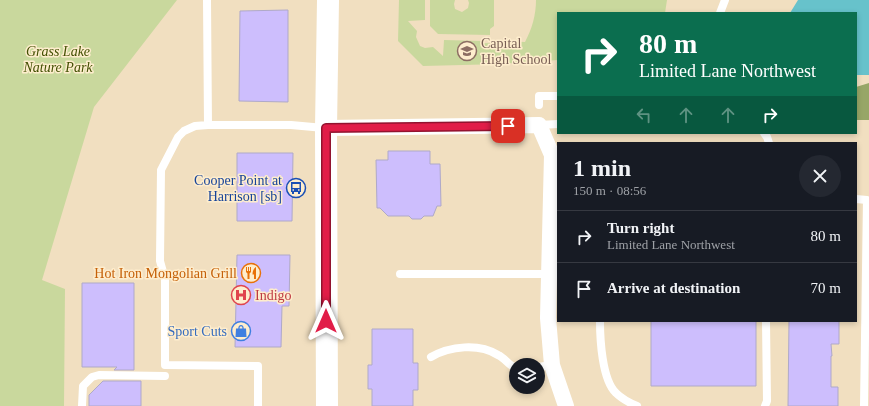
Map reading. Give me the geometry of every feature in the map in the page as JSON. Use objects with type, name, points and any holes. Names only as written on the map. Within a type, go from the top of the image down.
[{"type":"main road","points":[[327,406],[326,128],[328,0]]},
{"type":"street","points":[[326,128],[539,125],[552,155],[554,250],[549,274],[554,292],[548,318],[545,366],[565,406]]},
{"type":"lane","points":[[207,0],[208,125]]},
{"type":"lane","points":[[720,12],[725,0]]},
{"type":"lane","points":[[539,105],[538,96],[557,96]]},
{"type":"lane","points":[[539,125],[557,124]]},
{"type":"lane","points":[[258,406],[258,366],[165,365],[165,279],[160,261],[161,170],[178,137],[184,131],[195,126],[291,125],[326,128]]},
{"type":"lane","points":[[857,200],[867,200],[864,406]]},
{"type":"lane","points":[[400,274],[549,274]]},
{"type":"lane","points":[[600,322],[600,345],[608,379],[615,392],[631,404],[637,406]]},
{"type":"lane","points":[[765,406],[767,401],[766,322]]},
{"type":"lane","points":[[431,357],[440,352],[451,349],[473,348],[498,354],[509,364]]},
{"type":"lane","points":[[82,406],[83,386],[92,377],[99,375],[165,376]]},
{"type":"green space","name":"Grass Lake Nature Park","points":[[0,0],[177,0],[94,107],[42,280],[65,289],[64,406],[0,406]]},
{"type":"green space","points":[[399,0],[425,0],[425,20],[408,21],[417,31],[416,37],[420,46],[425,48],[433,47],[443,56],[444,40],[483,41],[483,43],[504,44],[504,41],[525,42],[533,22],[536,0],[667,0],[665,12],[557,12],[557,60],[502,64],[423,66],[398,41]]},
{"type":"green space","points":[[430,0],[455,0],[455,9],[462,12],[468,8],[468,0],[494,0],[494,26],[490,29],[490,35],[438,34],[430,26]]},
{"type":"green space","points":[[869,83],[869,120],[857,120],[857,87]]},
{"type":"water","points":[[798,0],[869,0],[869,75],[857,75],[857,12],[791,12]]},
{"type":"building","points":[[288,10],[288,102],[239,101],[240,11]]},
{"type":"building","points":[[388,151],[430,151],[430,164],[440,164],[441,206],[437,206],[433,216],[424,216],[421,219],[412,219],[409,216],[388,216],[380,208],[377,208],[376,160],[388,160]]},
{"type":"building","points":[[237,153],[293,153],[292,221],[237,221]]},
{"type":"building","points":[[237,255],[290,255],[289,306],[282,306],[281,347],[235,347]]},
{"type":"building","points":[[82,283],[134,283],[134,370],[114,370],[117,367],[82,367]]},
{"type":"building","points":[[651,322],[756,322],[756,386],[651,386]]},
{"type":"building","points":[[789,322],[839,322],[839,344],[831,344],[831,387],[838,387],[838,406],[788,406]]},
{"type":"building","points":[[372,329],[413,329],[413,363],[418,363],[418,390],[413,390],[413,406],[372,406],[372,389],[368,389],[368,365],[372,365]]},
{"type":"building","points":[[103,381],[141,381],[141,406],[89,406],[89,395]]},
{"type":"place","name":"Capital High School","points":[[467,51]]},
{"type":"place","name":"Cooper Point at Harrison [sb]","points":[[296,188]]},
{"type":"place","name":"Hot Iron Mongolian Grill","points":[[251,273]]},
{"type":"place","name":"Indigo","points":[[241,295]]},
{"type":"place","name":"Sport Cuts","points":[[241,331]]},
{"type":"route","points":[[326,321],[326,128],[508,126]]}]
